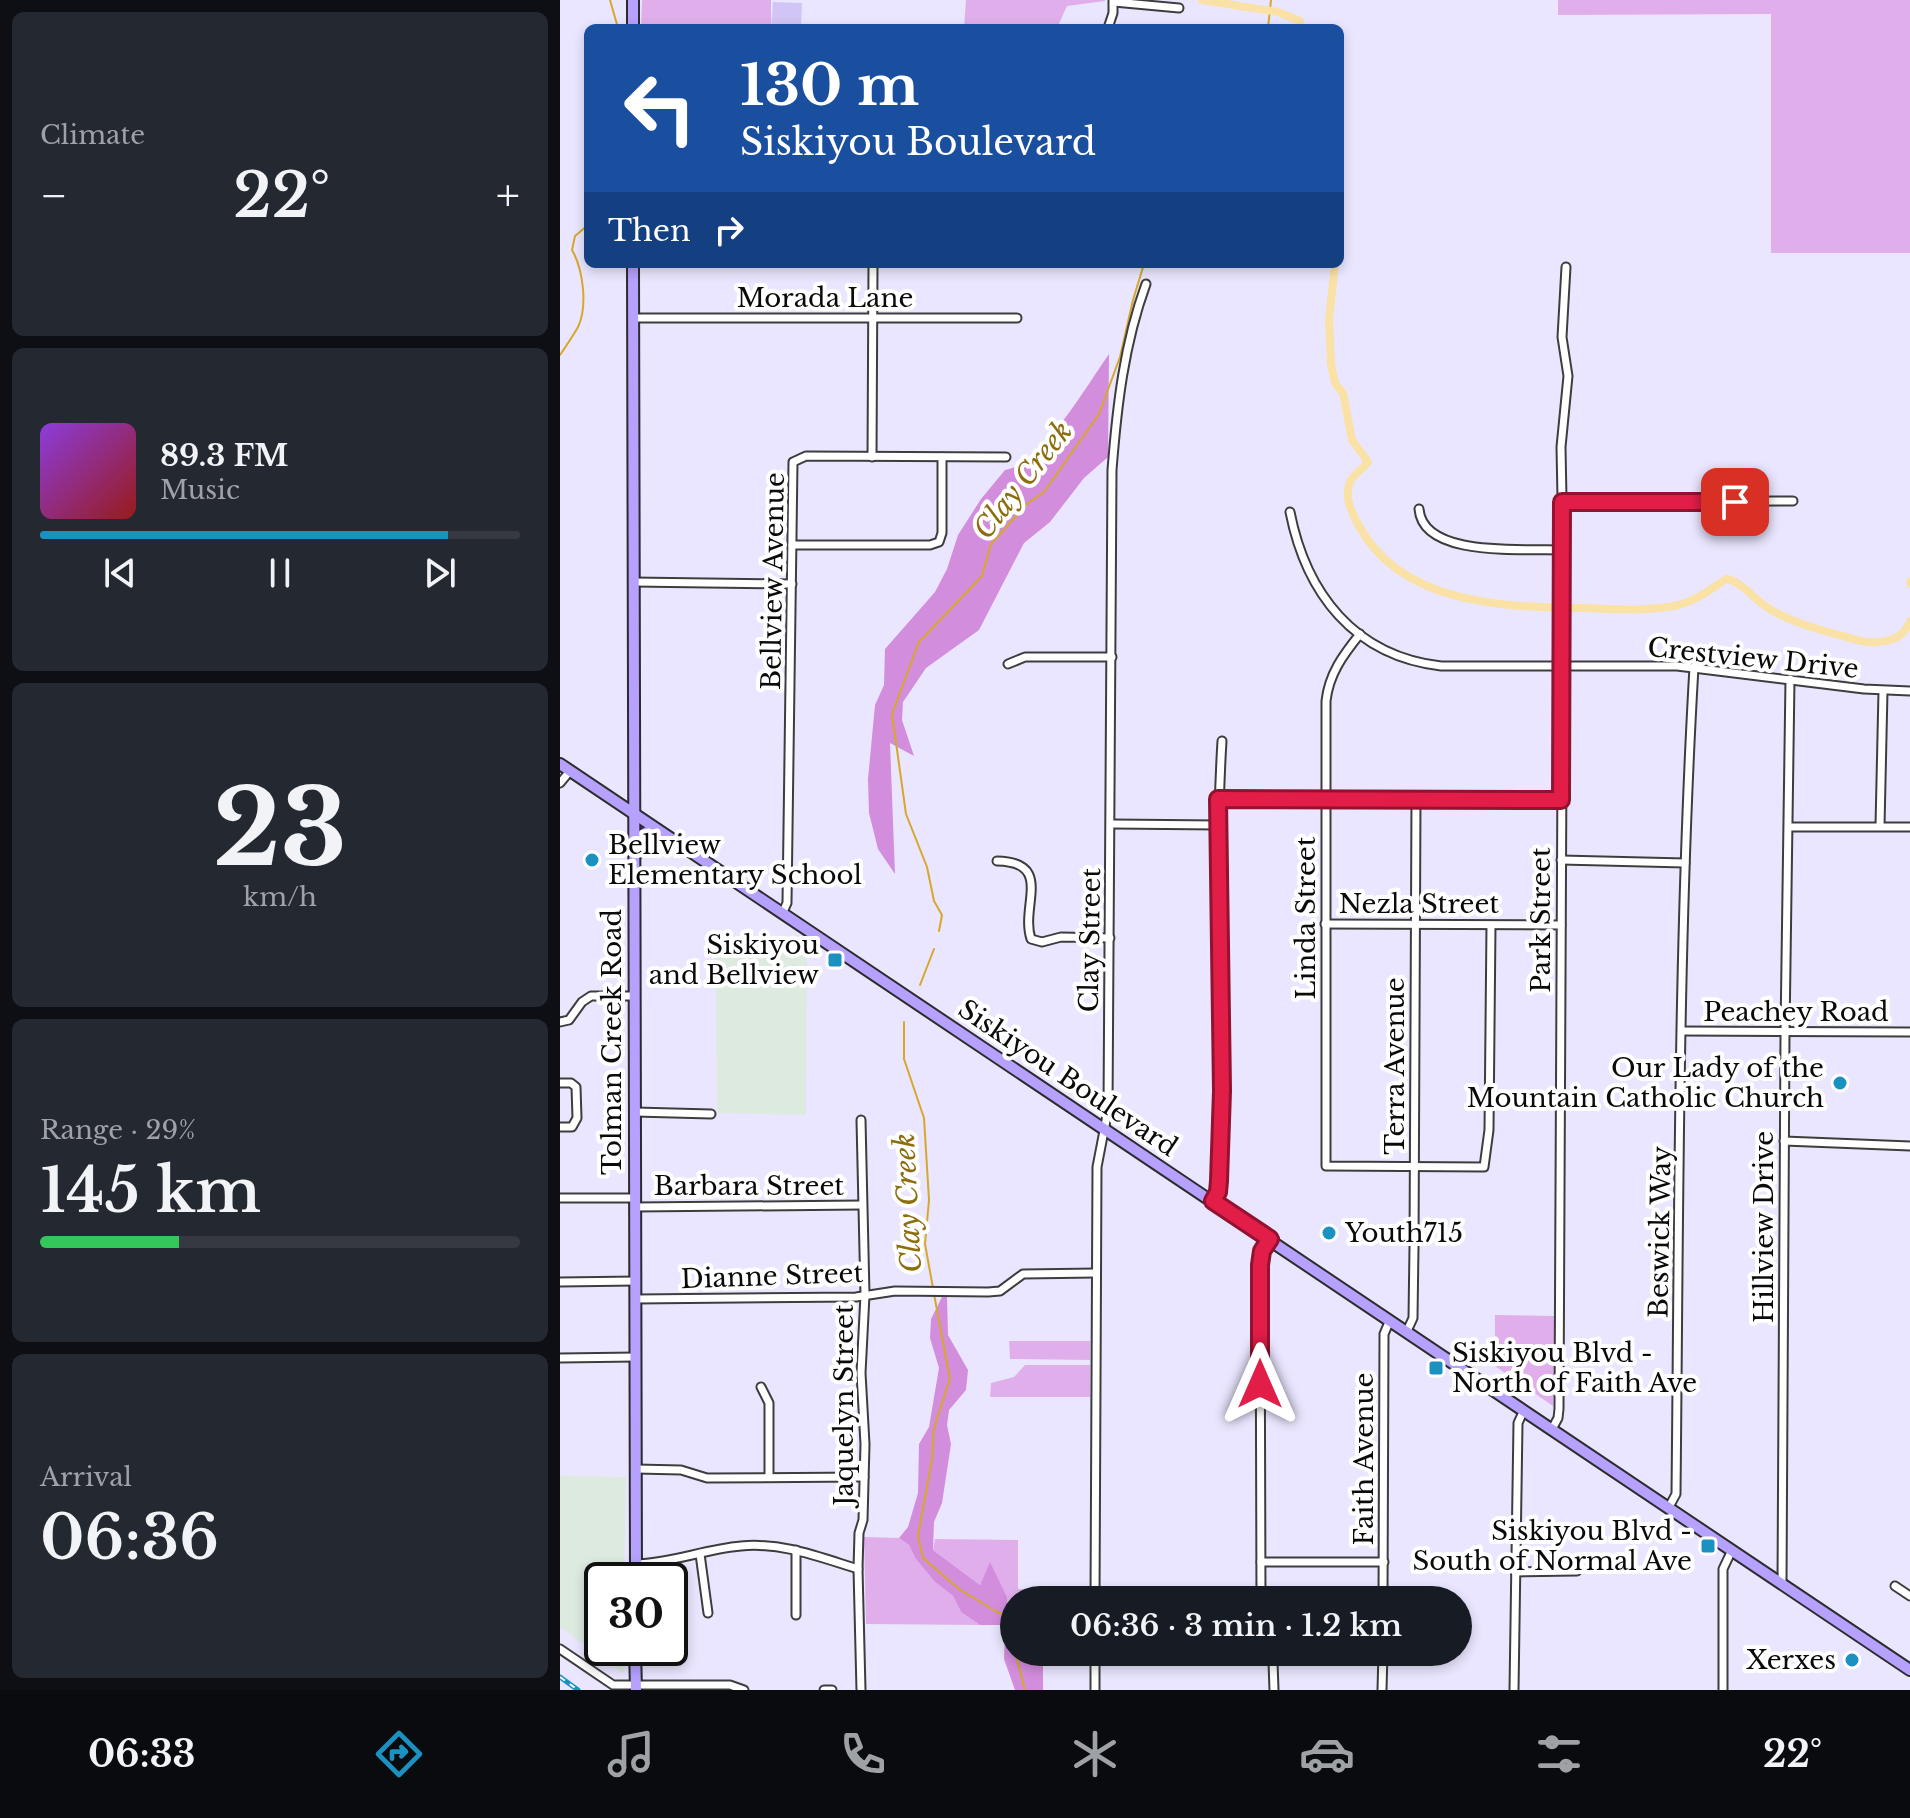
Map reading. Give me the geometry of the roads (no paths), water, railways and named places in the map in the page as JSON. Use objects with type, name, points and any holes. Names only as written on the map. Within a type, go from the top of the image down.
[{"type":"main road","points":[[633,0],[633,24]]},
{"type":"main road","name":"Tolman Creek Road","points":[[633,268],[636,1562]]},
{"type":"main road","name":"Siskiyou Boulevard","points":[[565,767],[1910,1670]]},
{"type":"main road","points":[[633,901],[639,886],[640,839],[647,832],[662,833]]},
{"type":"main road","points":[[635,1666],[636,1688]]},
{"type":"street","points":[[1109,24],[1114,1],[1179,8]]},
{"type":"street","name":"Park Street","points":[[1552,1429],[1559,1409],[1561,447],[1568,376],[1562,337],[1566,267]]},
{"type":"street","points":[[872,457],[873,268]]},
{"type":"street","name":"Clay Street","points":[[1095,1586],[1097,1167],[1108,1110],[1112,470],[1119,393],[1137,310],[1146,284]]},
{"type":"street","name":"Morada Lane","points":[[633,318],[1017,318]]},
{"type":"street","name":"Bellview Avenue","points":[[782,914],[787,903],[791,466],[795,459],[806,456],[1006,457]]},
{"type":"street","points":[[792,545],[930,545],[939,542],[942,533],[942,457]]},
{"type":"street","points":[[1562,502],[1793,501]]},
{"type":"street","points":[[1419,509],[1428,529],[1459,546],[1563,550]]},
{"type":"street","name":"Crestview Drive","points":[[1290,512],[1299,552],[1314,584],[1335,613],[1360,634],[1394,654],[1428,664],[1694,667],[1883,691],[1910,691]]},
{"type":"street","points":[[633,582],[792,584]]},
{"type":"street","name":"Linda Street","points":[[1360,634],[1337,665],[1328,688],[1325,1163],[1329,1168],[1415,1168]]},
{"type":"street","points":[[1008,664],[1025,657],[1112,657]]},
{"type":"street","name":"Beswick Way","points":[[1669,1507],[1676,1494],[1685,863],[1688,742],[1694,667]]},
{"type":"street","name":"Hillview Drive","points":[[1782,1583],[1790,679]]},
{"type":"street","points":[[1880,826],[1883,691]]},
{"type":"street","points":[[1213,1201],[1219,1181],[1222,1091],[1218,799],[1222,741]]},
{"type":"street","points":[[560,783],[565,767]]},
{"type":"street","points":[[1218,799],[1561,800]]},
{"type":"street","name":"Terra Avenue","points":[[1407,1331],[1413,1318],[1416,799]]},
{"type":"street","points":[[1112,824],[1219,825]]},
{"type":"street","points":[[1789,827],[1910,827]]},
{"type":"street","points":[[1561,860],[1685,863]]},
{"type":"street","points":[[997,861],[1019,865],[1030,876],[1032,889],[1028,928],[1031,939],[1042,942],[1061,937],[1110,938]]},
{"type":"street","name":"Nezla Street","points":[[1325,924],[1561,925]]},
{"type":"street","points":[[1415,1168],[1479,1169],[1487,1163],[1491,925]]},
{"type":"street","points":[[560,1022],[569,1020],[582,1002],[591,996],[635,996]]},
{"type":"street","name":"Peachey Road","points":[[1682,1031],[1910,1032]]},
{"type":"street","points":[[560,1083],[571,1083],[576,1087],[574,1125],[560,1127]]},
{"type":"street","points":[[635,1112],[711,1114]]},
{"type":"street","name":"Jaquelyn Street","points":[[861,1120],[865,1295],[861,1373],[865,1444],[858,1569],[861,1690]]},
{"type":"street","points":[[1784,1141],[1910,1146]]},
{"type":"street","name":"Barbara Street","points":[[560,1198],[862,1205]]},
{"type":"street","points":[[1261,1586],[1260,1265],[1262,1251],[1270,1239]]},
{"type":"street","name":"Dianne Street","points":[[636,1299],[1000,1291],[1023,1274],[1096,1273]]},
{"type":"street","points":[[560,1282],[636,1281]]},
{"type":"street","name":"Faith Avenue","points":[[1383,1586],[1384,1334],[1390,1320]]},
{"type":"street","points":[[560,1358],[636,1357]]},
{"type":"street","points":[[761,1387],[769,1403],[769,1477]]},
{"type":"street","points":[[1514,1690],[1518,1423],[1524,1410]]},
{"type":"street","points":[[636,1469],[681,1470],[707,1478],[864,1477]]},
{"type":"street","points":[[658,1562],[743,1546],[766,1545],[796,1550],[858,1569]]},
{"type":"street","points":[[796,1550],[796,1615]]},
{"type":"street","points":[[1723,1690],[1723,1569],[1732,1550]]},
{"type":"street","points":[[700,1554],[708,1613]]},
{"type":"street","points":[[1261,1562],[1384,1562]]},
{"type":"street","points":[[1515,1572],[1577,1571]]},
{"type":"street","points":[[1895,1586],[1910,1596]]},
{"type":"street","points":[[560,1649],[613,1685],[636,1688],[730,1685],[744,1690]]},
{"type":"street","points":[[1095,1666],[1095,1690]]},
{"type":"street","points":[[1273,1666],[1274,1690]]},
{"type":"street","points":[[1382,1690],[1383,1666]]},
{"type":"street","points":[[824,1690],[832,1690]]},
{"type":"waterway","points":[[610,0],[617,24]]},
{"type":"waterway","points":[[1202,0],[1278,12],[1300,21],[1300,24]]},
{"type":"waterway","name":"Clay Creek","points":[[1268,24],[1271,0]]},
{"type":"waterway","points":[[560,355],[576,330],[583,309],[583,288],[572,250],[575,236],[584,228]]},
{"type":"waterway","name":"Clay Creek","points":[[939,931],[942,915],[934,901],[927,867],[906,814],[892,714],[919,642],[982,576],[991,544],[1028,503],[1044,492],[1099,414],[1120,357],[1143,268]]},
{"type":"waterway","points":[[1335,268],[1329,320],[1331,364],[1335,383],[1343,393],[1352,440],[1368,462],[1351,480],[1349,503],[1359,526],[1377,552],[1400,572],[1427,586],[1487,602],[1617,609],[1654,609],[1678,605],[1697,598],[1726,579],[1737,583],[1768,608],[1789,619],[1868,642],[1896,638],[1910,621]]},
{"type":"waterway","name":"Clay Creek","points":[[920,985],[934,949]]},
{"type":"waterway","name":"Clay Creek","points":[[904,1022],[904,1059],[924,1118],[929,1200],[925,1244],[933,1288]]},
{"type":"waterway","name":"Clay Creek","points":[[934,1294],[950,1379],[934,1428],[932,1459],[918,1536],[923,1558],[959,1589],[1000,1613]]},
{"type":"waterway","name":"Clay Creek","points":[[1019,1666],[1025,1690]]},
{"type":"railway","points":[[560,1677],[578,1690]]},
{"type":"place","name":"Bellview Elementary School","points":[[592,860]]},
{"type":"place","name":"Siskiyou and Bellview","points":[[835,960]]},
{"type":"place","name":"Our Lady of the Mountain Catholic Church","points":[[1840,1083]]},
{"type":"place","name":"Youth715","points":[[1329,1233]]},
{"type":"place","name":"Siskiyou Blvd - North of Faith Ave","points":[[1436,1368]]},
{"type":"place","name":"Siskiyou Blvd - South of Normal Ave","points":[[1708,1546]]},
{"type":"place","name":"Xerxes","points":[[1852,1660]]}]
